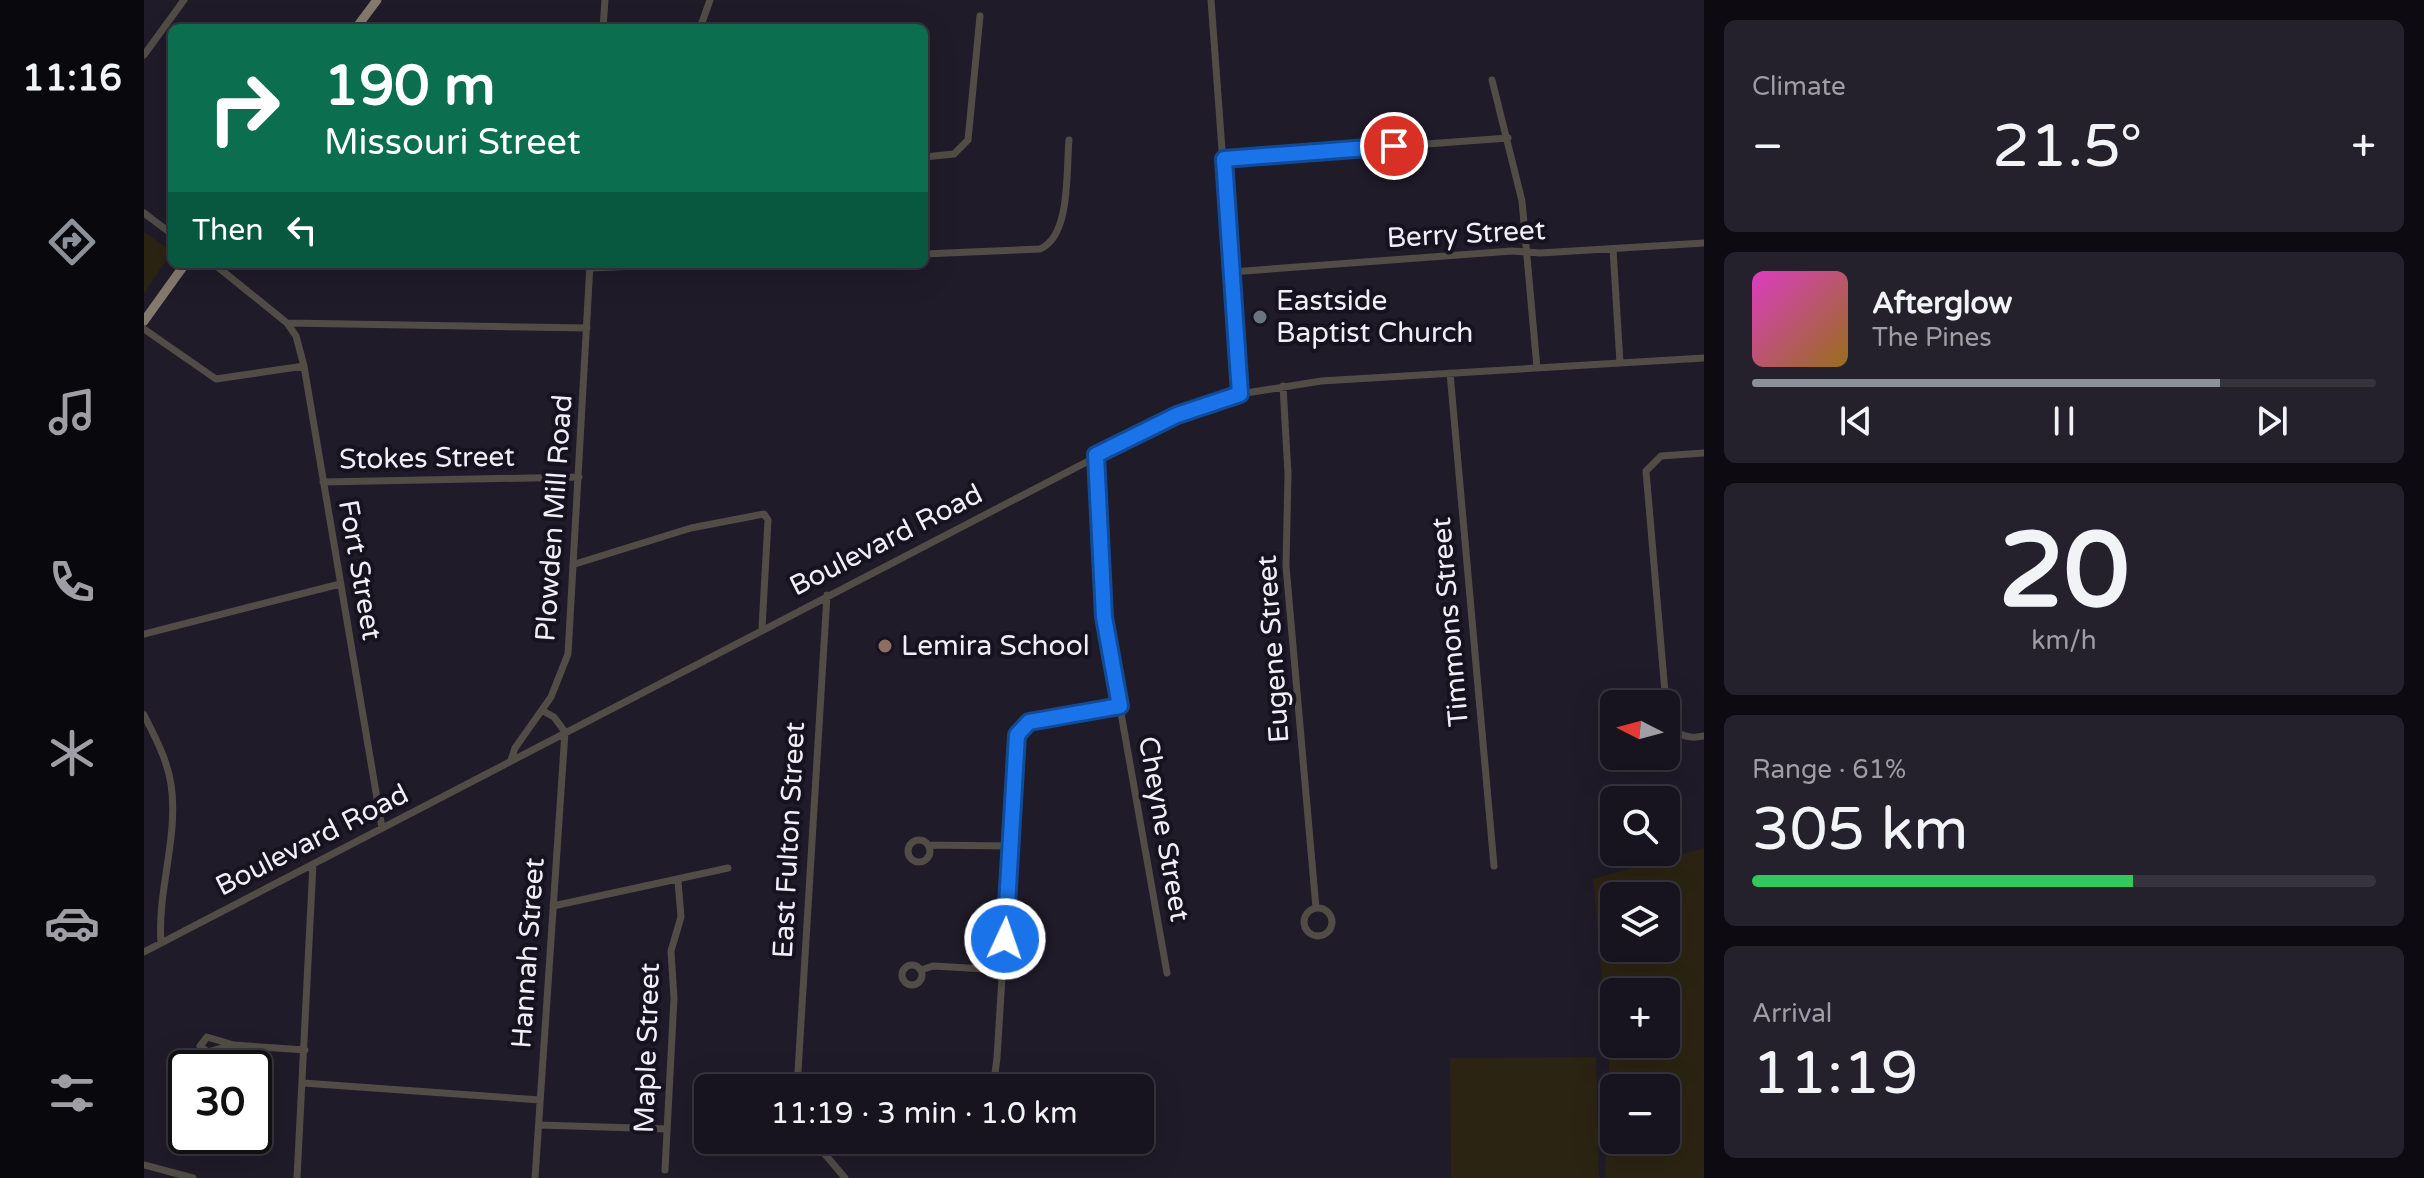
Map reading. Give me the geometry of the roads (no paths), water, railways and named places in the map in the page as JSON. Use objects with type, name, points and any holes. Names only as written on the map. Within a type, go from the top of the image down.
[{"type":"main road","points":[[359,24],[377,0]]},
{"type":"main road","points":[[144,321],[182,268]]},
{"type":"street","points":[[144,55],[184,0]]},
{"type":"street","points":[[603,24],[605,0]]},
{"type":"street","points":[[701,24],[710,0]]},
{"type":"street","points":[[1211,0],[1240,394]]},
{"type":"street","points":[[928,157],[954,154],[968,140],[980,16]]},
{"type":"street","points":[[1492,80],[1519,183],[1537,368]]},
{"type":"street","points":[[1224,159],[1508,138]]},
{"type":"street","points":[[928,254],[1040,249],[1049,245],[1061,229],[1069,140]]},
{"type":"street","points":[[144,213],[168,231]]},
{"type":"street","name":"Berry Street","points":[[1231,272],[1704,243]]},
{"type":"street","points":[[1613,249],[1620,363]]},
{"type":"street","name":"Fort Street","points":[[219,268],[287,323],[296,336],[304,366],[382,828]]},
{"type":"street","name":"Plowden Mill Road","points":[[511,760],[515,748],[543,711],[568,654],[590,268]]},
{"type":"street","points":[[287,323],[587,328]]},
{"type":"street","points":[[144,329],[216,379],[304,366]]},
{"type":"street","name":"Boulevard Road","points":[[144,952],[762,628],[1177,415],[1240,394],[1283,386],[1704,358]]},
{"type":"street","name":"Timmons Street","points":[[1450,373],[1494,866]]},
{"type":"street","name":"Eugene Street","points":[[1283,386],[1288,474],[1286,566],[1316,908]]},
{"type":"street","points":[[1665,690],[1646,471],[1661,456],[1704,453]]},
{"type":"street","name":"Cheyne Street","points":[[1096,455],[1104,617],[1167,973]]},
{"type":"street","name":"Stokes Street","points":[[323,482],[579,477]]},
{"type":"street","points":[[575,564],[691,528],[764,514],[768,520],[762,628]]},
{"type":"street","points":[[144,634],[340,584]]},
{"type":"street","name":"East Fulton Street","points":[[798,1074],[827,595]]},
{"type":"street","points":[[994,1074],[1016,739],[1020,729],[1029,722],[1120,706]]},
{"type":"street","points":[[543,711],[554,717],[565,732]]},
{"type":"street","points":[[144,715],[166,761],[172,796],[160,919],[161,943]]},
{"type":"street","name":"Hannah Street","points":[[535,1178],[565,732]]},
{"type":"street","points":[[1680,733],[1690,738],[1704,736]]},
{"type":"street","points":[[928,845],[1010,846]]},
{"type":"street","points":[[297,1178],[313,864]]},
{"type":"street","points":[[553,906],[728,868]]},
{"type":"street","name":"Maple Street","points":[[665,1170],[674,998],[672,948],[680,932],[681,917],[678,881]]},
{"type":"street","name":"Eugene Street","points":[[1316,908],[1327,911],[1332,919],[1329,932],[1319,937],[1309,934],[1304,925],[1306,915],[1316,908]]},
{"type":"street","points":[[921,970],[933,966],[1003,970]]},
{"type":"street","points":[[234,1045],[305,1050]]},
{"type":"street","points":[[303,1083],[540,1100]]},
{"type":"street","points":[[539,1125],[667,1129]]},
{"type":"street","points":[[824,1154],[845,1178]]},
{"type":"street","points":[[144,1165],[193,1178]]},
{"type":"place","name":"Eastside Baptist Church","points":[[1260,317]]},
{"type":"place","name":"Lemira School","points":[[885,646]]}]
